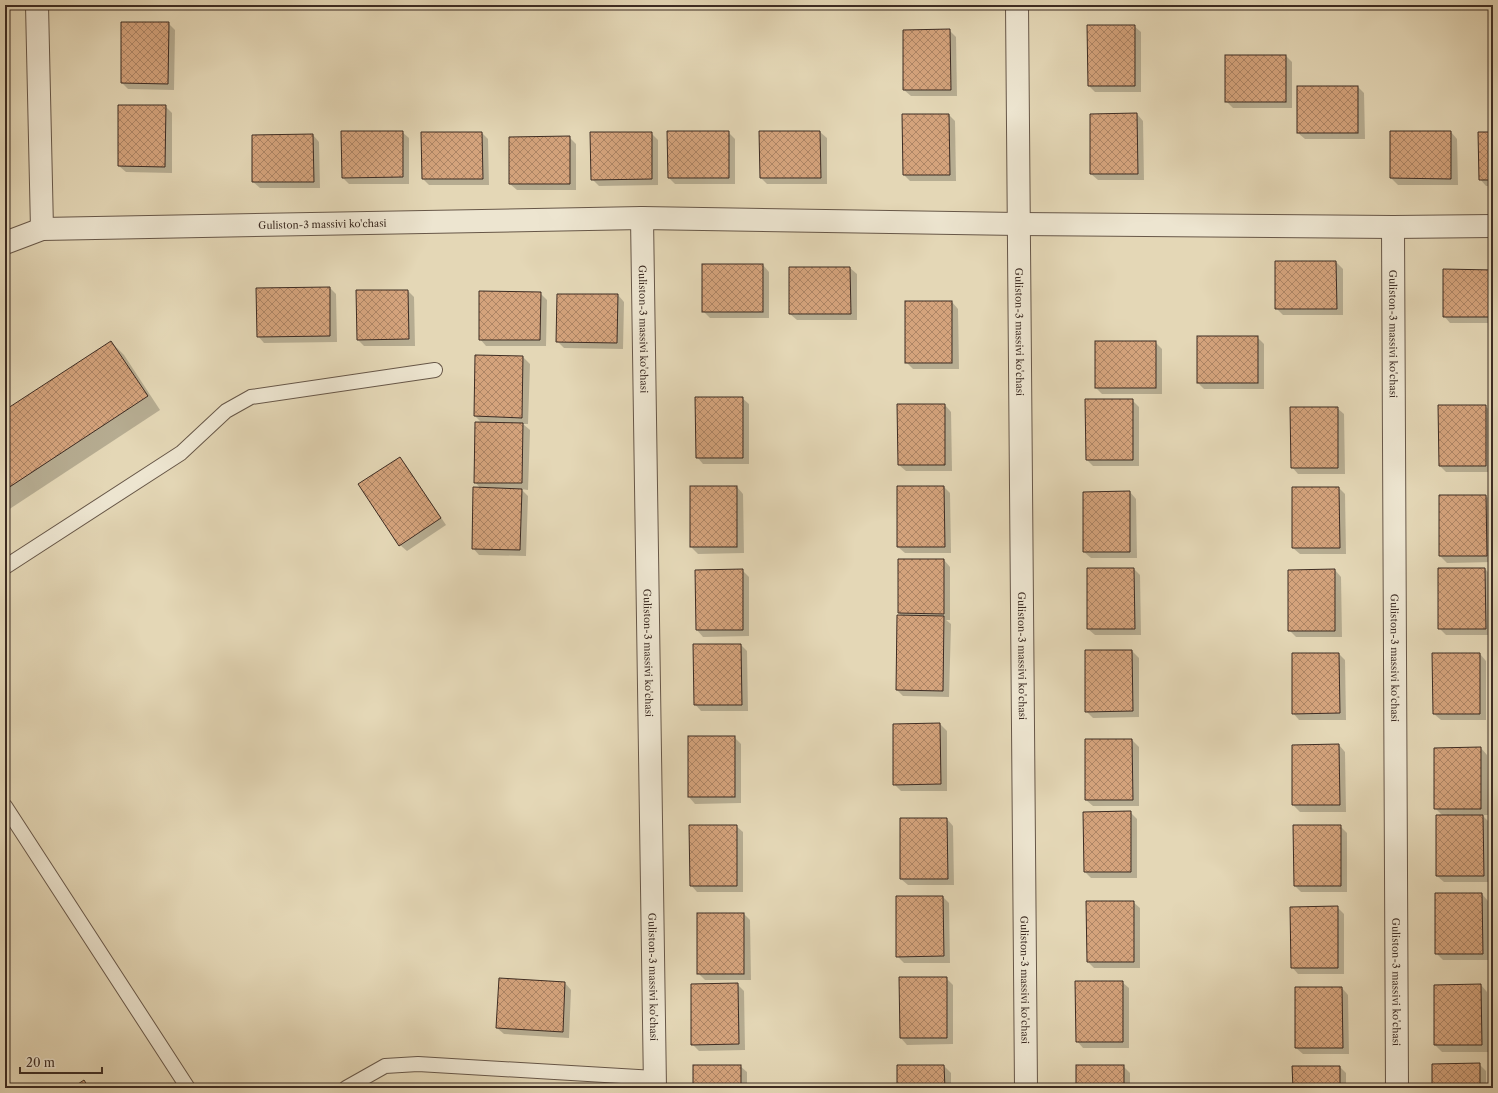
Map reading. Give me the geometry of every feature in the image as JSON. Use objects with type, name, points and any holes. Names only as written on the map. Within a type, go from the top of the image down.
[{"type":"street","points":[[37,5],[42,229]]},
{"type":"street","name":"Guliston-3 massivi ko'chasi","points":[[1017,5],[1026,1088]]},
{"type":"street","name":"Guliston-3 massivi ko'chasi","points":[[642,218],[655,1083]]},
{"type":"street","name":"Guliston-3 massivi ko'chasi","points":[[5,243],[42,229],[642,218],[1019,224],[1393,227],[1493,226]]},
{"type":"street","name":"Guliston-3 massivi ko'chasi","points":[[1393,227],[1397,1088]]},
{"type":"lane","points":[[5,567],[181,453],[226,411],[251,396],[435,370]]},
{"type":"lane","points":[[5,806],[188,1088]]},
{"type":"lane","points":[[346,1088],[385,1066],[418,1064],[655,1083]]},
{"type":"building","points":[[121,22],[169,22],[168,84],[121,83]]},
{"type":"building","points":[[1087,25],[1135,25],[1135,86],[1088,86]]},
{"type":"building","points":[[950,29],[951,90],[903,90],[903,30]]},
{"type":"building","points":[[1225,55],[1286,55],[1286,102],[1225,102]]},
{"type":"building","points":[[1297,86],[1358,86],[1358,133],[1297,133]]},
{"type":"building","points":[[118,105],[166,105],[165,167],[118,166]]},
{"type":"building","points":[[1137,113],[1138,174],[1090,174],[1090,114]]},
{"type":"building","points":[[902,114],[949,114],[950,175],[903,175]]},
{"type":"building","points":[[341,131],[403,131],[403,177],[342,178]]},
{"type":"building","points":[[667,131],[729,131],[729,178],[668,178]]},
{"type":"building","points":[[759,131],[820,131],[821,178],[760,178]]},
{"type":"building","points":[[1390,131],[1451,131],[1451,179],[1390,178]]},
{"type":"building","points":[[421,132],[482,132],[483,179],[422,179]]},
{"type":"building","points":[[590,132],[652,132],[652,179],[591,180]]},
{"type":"building","points":[[1478,132],[1493,132],[1493,180],[1479,180]]},
{"type":"building","points":[[313,134],[314,182],[252,182],[252,135]]},
{"type":"building","points":[[570,136],[570,184],[509,184],[509,137]]},
{"type":"building","points":[[1275,261],[1336,261],[1337,309],[1275,309]]},
{"type":"building","points":[[702,264],[763,264],[763,312],[702,312]]},
{"type":"building","points":[[789,267],[850,267],[851,314],[789,314]]},
{"type":"building","points":[[1443,269],[1493,270],[1493,317],[1443,317]]},
{"type":"building","points":[[330,287],[330,336],[257,337],[256,288]]},
{"type":"building","points":[[356,290],[408,290],[409,339],[357,340]]},
{"type":"building","points":[[479,291],[541,292],[540,340],[479,340]]},
{"type":"building","points":[[557,294],[618,294],[617,343],[556,342]]},
{"type":"building","points":[[905,301],[952,301],[952,363],[905,363]]},
{"type":"building","points":[[1197,336],[1258,336],[1258,383],[1197,383]]},
{"type":"building","points":[[111,341],[148,396],[5,490],[5,410]]},
{"type":"building","points":[[1095,341],[1156,341],[1156,388],[1095,388]]},
{"type":"building","points":[[475,355],[523,356],[522,418],[474,416]]},
{"type":"building","points":[[695,397],[743,397],[743,458],[696,458]]},
{"type":"building","points":[[1085,399],[1133,399],[1133,460],[1086,460]]},
{"type":"building","points":[[897,404],[945,404],[945,465],[898,465]]},
{"type":"building","points":[[1438,405],[1486,405],[1486,466],[1439,466]]},
{"type":"building","points":[[1290,407],[1338,407],[1338,468],[1291,468]]},
{"type":"building","points":[[475,422],[523,423],[522,483],[474,483]]},
{"type":"building","points":[[400,457],[441,518],[399,546],[358,484]]},
{"type":"building","points":[[690,486],[737,486],[737,547],[690,547]]},
{"type":"building","points":[[897,486],[944,486],[945,547],[897,547]]},
{"type":"building","points":[[473,487],[522,489],[520,550],[472,549]]},
{"type":"building","points":[[1292,487],[1339,487],[1340,548],[1292,548]]},
{"type":"building","points":[[1130,491],[1130,552],[1083,552],[1083,492]]},
{"type":"building","points":[[1439,495],[1486,495],[1487,556],[1439,556]]},
{"type":"building","points":[[898,559],[944,559],[944,614],[898,613]]},
{"type":"building","points":[[1087,568],[1134,568],[1135,629],[1087,629]]},
{"type":"building","points":[[1438,568],[1485,568],[1486,629],[1438,629]]},
{"type":"building","points":[[743,569],[743,630],[696,630],[695,570]]},
{"type":"building","points":[[1335,569],[1335,631],[1288,631],[1288,570]]},
{"type":"building","points":[[897,615],[944,616],[943,691],[896,690]]},
{"type":"building","points":[[693,644],[741,644],[742,705],[694,705]]},
{"type":"building","points":[[1085,650],[1132,650],[1133,711],[1085,712]]},
{"type":"building","points":[[1292,653],[1339,653],[1340,713],[1292,714]]},
{"type":"building","points":[[1432,653],[1480,653],[1480,714],[1433,714]]},
{"type":"building","points":[[940,723],[941,784],[893,785],[893,724]]},
{"type":"building","points":[[688,736],[735,736],[735,797],[688,797]]},
{"type":"building","points":[[1085,739],[1132,739],[1133,800],[1085,800]]},
{"type":"building","points":[[1339,744],[1340,805],[1292,805],[1292,745]]},
{"type":"building","points":[[1481,747],[1481,809],[1434,809],[1434,748]]},
{"type":"building","points":[[1131,811],[1131,872],[1084,872],[1083,812]]},
{"type":"building","points":[[1436,815],[1483,815],[1484,876],[1436,876]]},
{"type":"building","points":[[900,818],[947,818],[948,879],[900,879]]},
{"type":"building","points":[[689,825],[737,825],[737,886],[690,886]]},
{"type":"building","points":[[1293,825],[1341,825],[1341,886],[1294,886]]},
{"type":"building","points":[[1435,893],[1482,893],[1483,954],[1435,954]]},
{"type":"building","points":[[896,896],[943,896],[944,956],[896,957]]},
{"type":"building","points":[[1086,901],[1134,901],[1134,962],[1087,962]]},
{"type":"building","points":[[1338,906],[1338,968],[1291,968],[1290,907]]},
{"type":"building","points":[[697,913],[744,913],[744,974],[697,974]]},
{"type":"building","points":[[899,977],[947,977],[947,1038],[900,1038]]},
{"type":"building","points":[[499,978],[565,982],[563,1032],[496,1028]]},
{"type":"building","points":[[1075,981],[1123,981],[1123,1042],[1076,1042]]},
{"type":"building","points":[[738,983],[739,1044],[691,1045],[691,984]]},
{"type":"building","points":[[1481,984],[1482,1045],[1434,1045],[1434,985]]},
{"type":"building","points":[[1295,987],[1342,987],[1343,1048],[1295,1048]]},
{"type":"building","points":[[1480,1063],[1480,1088],[1432,1088],[1432,1064]]},
{"type":"building","points":[[693,1065],[741,1065],[741,1088],[693,1088]]},
{"type":"building","points":[[897,1065],[944,1065],[945,1088],[897,1088]]},
{"type":"building","points":[[1076,1065],[1124,1065],[1124,1088],[1076,1088]]},
{"type":"building","points":[[1292,1066],[1340,1066],[1340,1088],[1293,1088]]},
{"type":"building","points":[[84,1080],[89,1088],[72,1088]]}]
